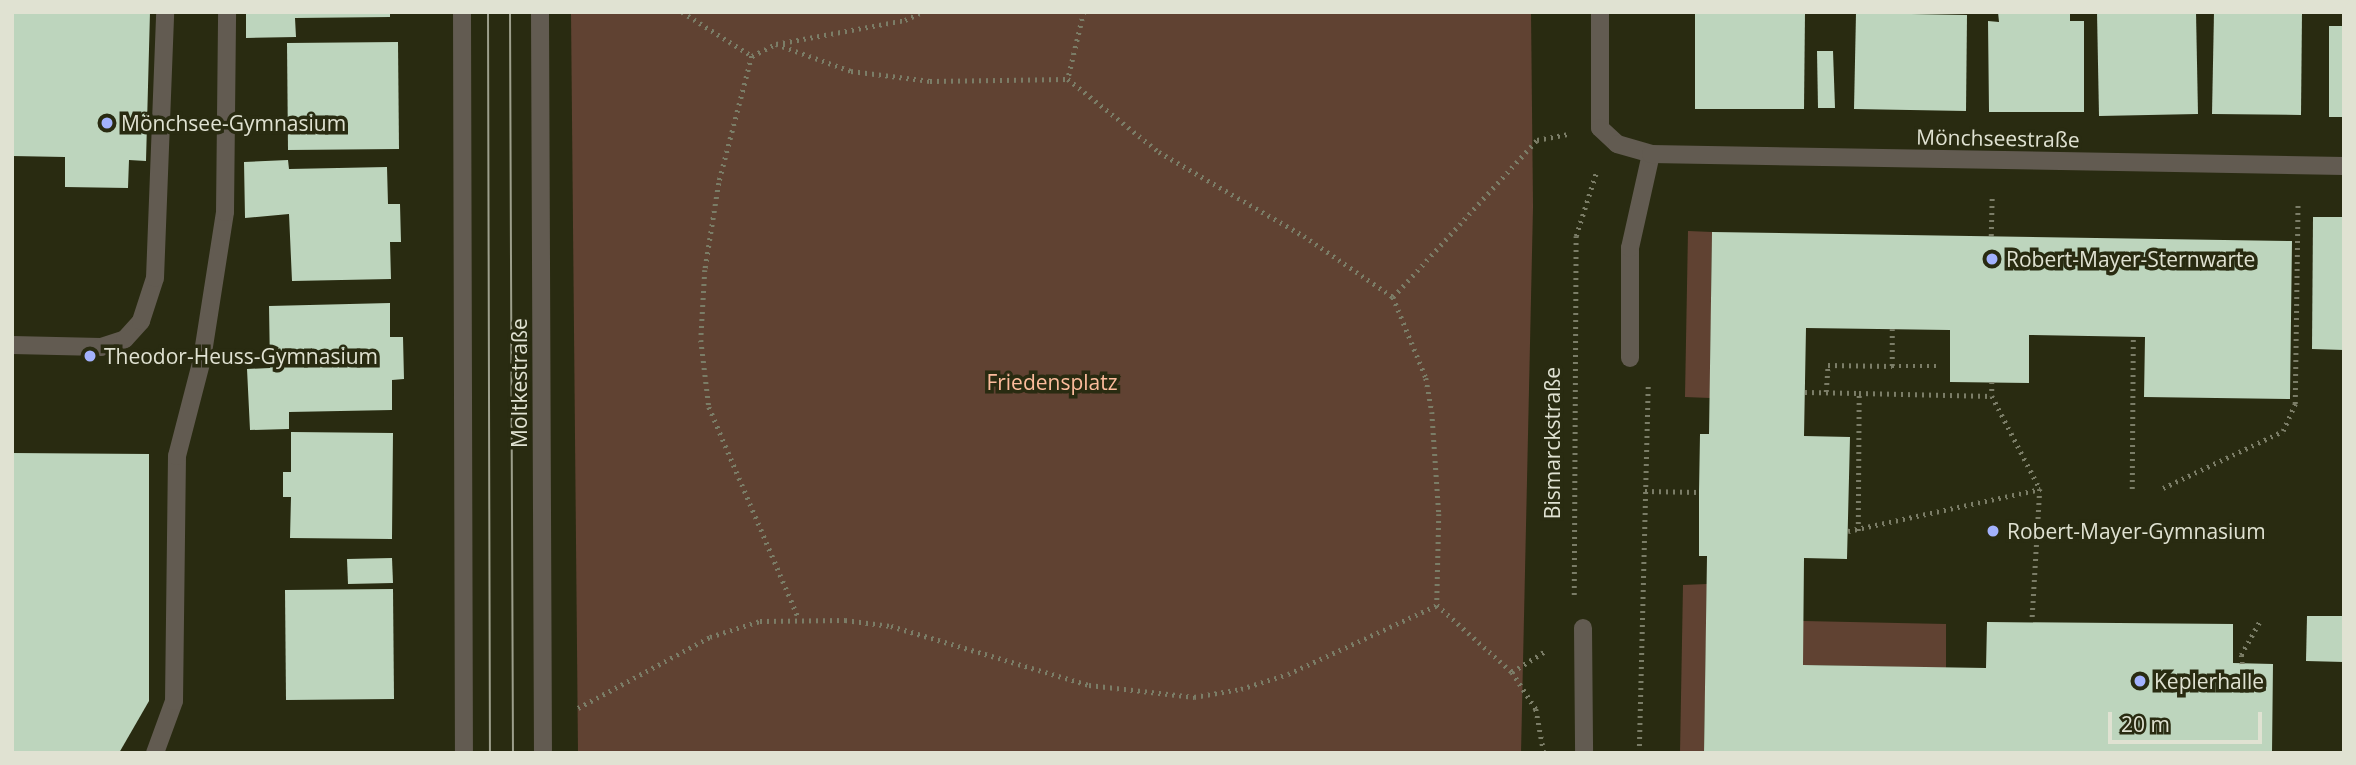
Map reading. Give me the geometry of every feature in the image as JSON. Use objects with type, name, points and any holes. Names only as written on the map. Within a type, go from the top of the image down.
[{"type":"street","points":[[12,345],[102,346],[125,339],[141,321],[155,278],[166,12]]},
{"type":"street","points":[[155,753],[174,701],[177,456],[202,359],[225,212],[227,12]]},
{"type":"street","points":[[463,12],[464,753]]},
{"type":"street","name":"Moltkestraße","points":[[540,12],[543,753]]},
{"type":"street","points":[[1600,12],[1600,128],[1617,144],[1651,154],[1630,248],[1630,358]]},
{"type":"street","name":"Mönchseestraße","points":[[1651,154],[2344,166]]},
{"type":"street","points":[[1583,628],[1584,753]]},
{"type":"path","points":[[682,12],[752,56]]},
{"type":"path","points":[[800,619],[709,407],[701,340],[719,183],[752,56],[776,44],[905,20],[922,12]]},
{"type":"path","points":[[1068,79],[1084,12]]},
{"type":"path","points":[[776,44],[851,71],[930,81],[1068,79],[1159,152],[1304,236],[1393,297],[1426,378],[1432,412],[1440,514],[1437,605]]},
{"type":"path","points":[[1393,297],[1537,140],[1600,128]]},
{"type":"path","name":"Bismarckstraße","points":[[1574,608],[1576,236],[1592,178],[1617,144]]},
{"type":"path","points":[[2163,488],[2283,430],[2295,404],[2298,166]]},
{"type":"path","points":[[1892,330],[1892,366]]},
{"type":"path","points":[[2132,489],[2133,337]]},
{"type":"path","points":[[1826,392],[1828,365],[1937,366]]},
{"type":"path","points":[[1639,753],[1648,373]]},
{"type":"path","points":[[1992,382],[1992,396],[2040,489],[2032,622]]},
{"type":"path","points":[[1805,392],[1992,396]]},
{"type":"path","points":[[1858,531],[1859,393]]},
{"type":"path","points":[[1848,531],[1858,531],[2040,489]]},
{"type":"path","points":[[1646,491],[1699,492]]},
{"type":"path","points":[[543,727],[710,637],[760,621],[800,619],[891,626],[1089,685],[1194,696],[1241,689],[1288,674],[1437,605]]},
{"type":"path","points":[[1437,605],[1512,672],[1536,709],[1544,753]]},
{"type":"path","points":[[2242,664],[2241,655],[2261,619]]},
{"type":"green space","name":"Friedensplatz","points":[[571,12],[1531,12],[1533,207],[1521,753],[578,753]]},
{"type":"green space","points":[[1688,231],[1712,232],[1710,398],[1685,397]]},
{"type":"green space","points":[[1707,584],[1704,753],[1680,753],[1683,585]]},
{"type":"green space","points":[[1803,621],[1946,624],[1946,668],[1803,665]]},
{"type":"building","name":"Mönchsee-Gymnasium","points":[[14,12],[150,12],[146,161],[129,160],[128,188],[65,187],[65,157],[12,156]]},
{"type":"building","points":[[246,12],[390,12],[390,17],[295,18],[296,37],[246,38]]},
{"type":"building","points":[[1695,12],[1805,12],[1804,109],[1695,109]]},
{"type":"building","points":[[1998,12],[2070,12],[2070,21],[2084,21],[2084,112],[1989,112],[1988,21],[1999,22]]},
{"type":"building","points":[[2097,12],[2196,12],[2198,114],[2099,116]]},
{"type":"building","points":[[2214,12],[2302,12],[2301,115],[2212,114]]},
{"type":"building","points":[[1856,13],[1967,15],[1966,111],[1854,109]]},
{"type":"building","points":[[2329,26],[2344,26],[2344,117],[2329,117]]},
{"type":"building","points":[[398,42],[399,149],[288,150],[287,43]]},
{"type":"building","points":[[1817,51],[1833,51],[1835,108],[1818,108]]},
{"type":"building","points":[[288,160],[289,169],[387,167],[388,204],[400,204],[401,242],[390,242],[391,279],[292,281],[289,214],[245,218],[244,162]]},
{"type":"building","points":[[2313,217],[2344,217],[2344,350],[2312,349]]},
{"type":"building","points":[[1712,232],[2292,241],[2290,399],[2144,397],[2145,337],[2029,335],[2029,383],[1950,382],[1950,330],[1806,328],[1804,436],[1850,437],[1847,559],[1804,558],[1803,665],[1986,668],[1987,622],[2233,624],[2233,663],[2273,664],[2272,753],[1704,753],[1707,556],[1699,556],[1699,492],[1700,434],[1709,434]]},
{"type":"building","points":[[390,303],[390,337],[403,337],[404,379],[392,380],[392,410],[289,412],[289,429],[250,430],[247,369],[270,368],[269,306]]},
{"type":"building","points":[[291,432],[393,433],[392,539],[290,538],[291,497],[283,497],[283,472],[291,472]]},
{"type":"building","points":[[12,453],[149,454],[149,701],[119,753],[12,753]]},
{"type":"building","points":[[392,558],[393,583],[348,584],[347,559]]},
{"type":"building","points":[[393,589],[394,699],[286,700],[285,590]]},
{"type":"building","points":[[2307,616],[2344,616],[2344,662],[2306,661]]},
{"type":"tram line","points":[[488,12],[490,753]]},
{"type":"tram line","points":[[510,12],[513,753]]},
{"type":"place","name":"Mönchsee-Gymnasium","points":[[107,123]]},
{"type":"place","name":"Robert-Mayer-Sternwarte","points":[[1992,259]]},
{"type":"place","name":"Theodor-Heuss-Gymnasium","points":[[90,356]]},
{"type":"place","name":"Robert-Mayer-Gymnasium","points":[[1993,531]]},
{"type":"place","name":"Keplerhalle","points":[[2140,681]]}]
